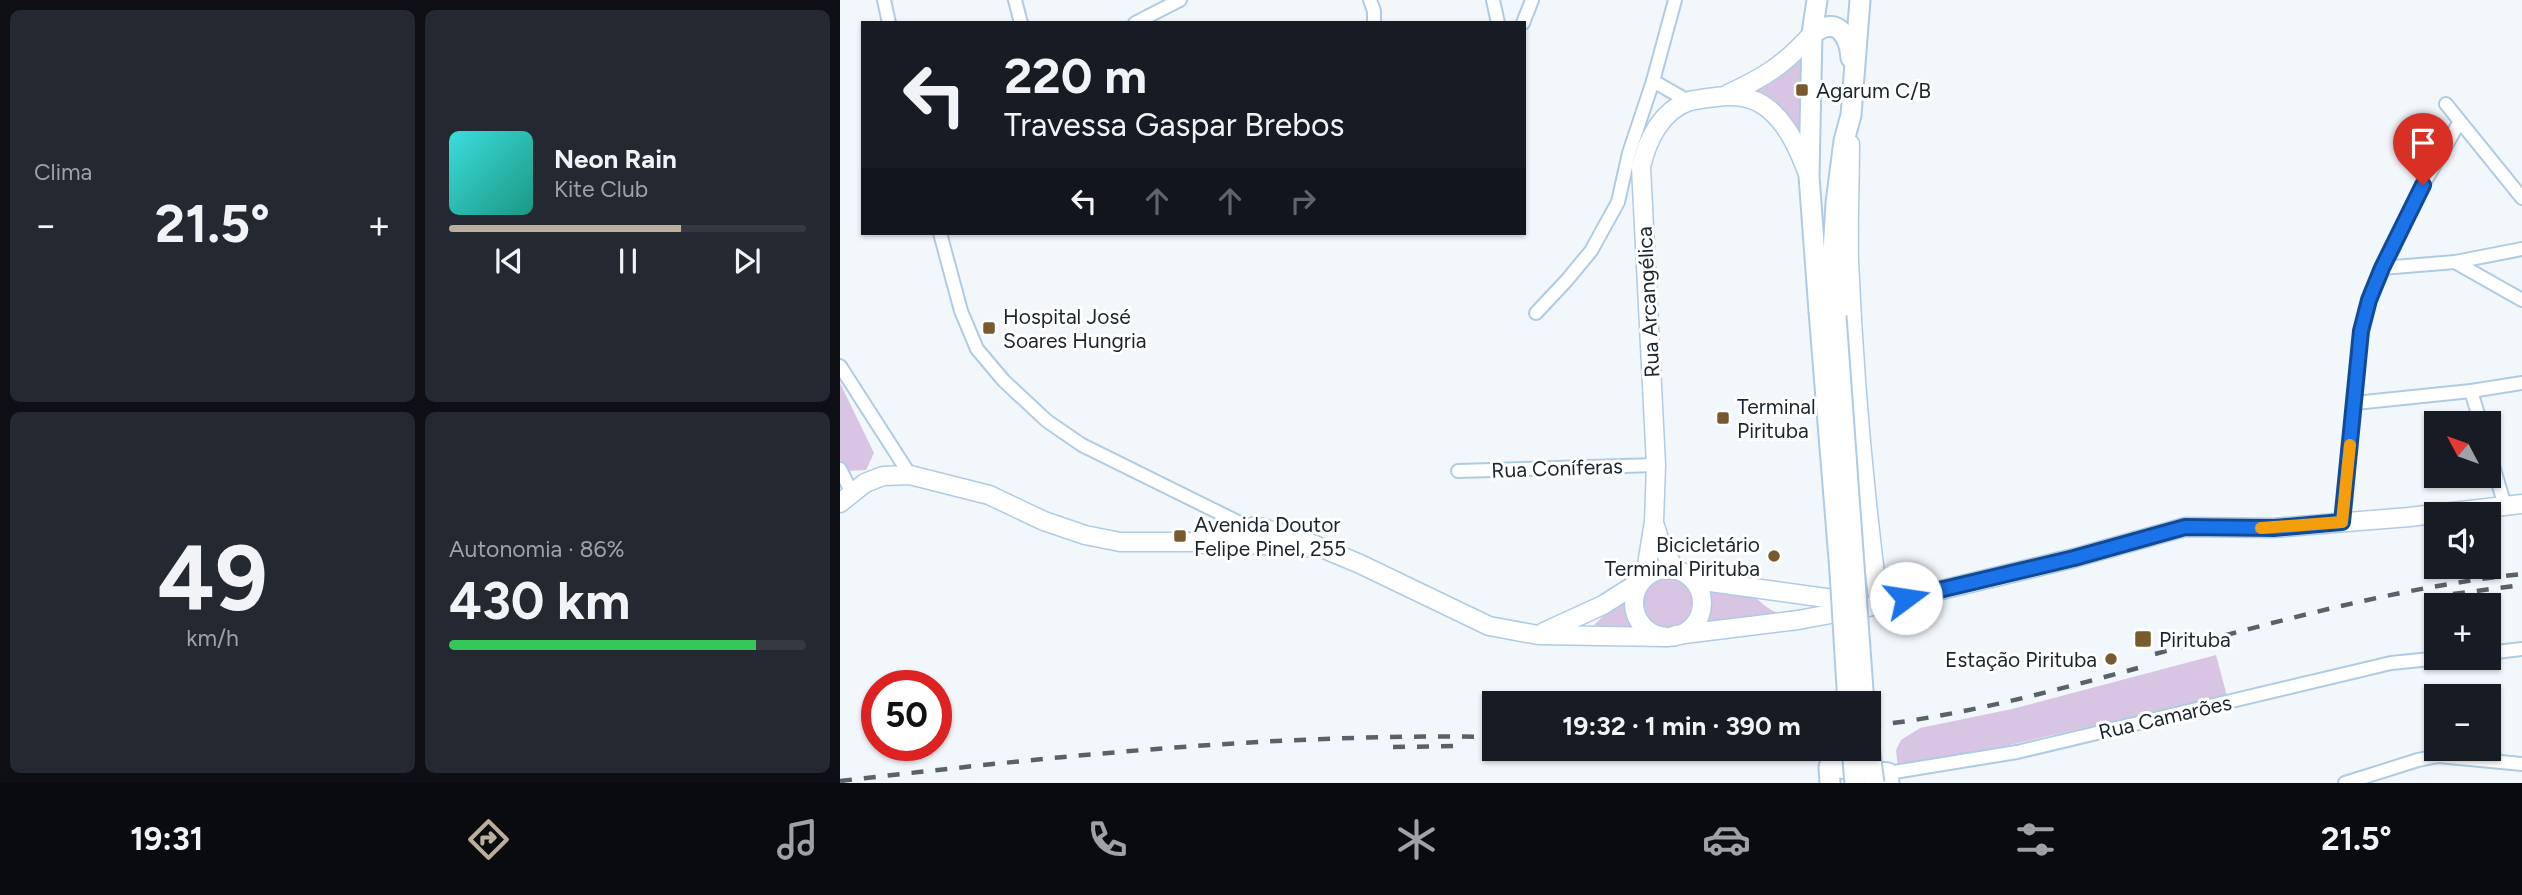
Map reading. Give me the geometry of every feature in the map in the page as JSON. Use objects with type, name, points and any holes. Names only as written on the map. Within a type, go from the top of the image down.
[{"type":"main road","points":[[1817,0],[1812,34],[1809,176],[1828,314],[1863,691]]},
{"type":"main road","points":[[1860,0],[1851,115],[1849,258],[1854,345],[1879,605]]},
{"type":"main road","points":[[1724,96],[1787,61],[1823,26],[1833,26],[1844,34],[1850,46],[1853,87]]},
{"type":"main road","points":[[1688,101],[1735,95],[1747,97],[1770,109],[1790,135],[1809,176]]},
{"type":"main road","name":"Rua Arcangélica","points":[[1643,579],[1654,522],[1656,465],[1641,167],[1646,145],[1668,116],[1688,101]]},
{"type":"main road","points":[[1847,691],[1828,314],[1836,203],[1844,141],[1851,115]]},
{"type":"main road","points":[[846,498],[865,483],[883,476],[910,475],[989,495],[1044,521],[1085,535],[1120,542],[1194,542],[1255,535],[1301,548],[1316,546],[1360,564],[1489,626],[1538,635],[1671,636],[1798,620],[1879,605],[2074,558],[2185,527],[2274,528],[2514,505]]},
{"type":"main road","name":"Rua Arcangélica","points":[[1654,522],[1661,545],[1682,573]]},
{"type":"main road","points":[[1538,635],[1604,605],[1655,571],[1682,573],[1703,581],[1879,605]]},
{"type":"main road","points":[[1643,579],[1634,600],[1636,614],[1647,630],[1671,636],[1692,626],[1701,609],[1700,591],[1682,573]]},
{"type":"main road","points":[[1853,761],[1855,783]]},
{"type":"main road","points":[[1876,761],[1884,780]]},
{"type":"main road","points":[[1830,783],[1829,767],[1884,780]]},
{"type":"street","points":[[884,0],[889,21]]},
{"type":"street","points":[[1015,0],[1020,21]]},
{"type":"street","points":[[1139,21],[1180,0]]},
{"type":"street","points":[[1370,0],[1374,21]]},
{"type":"street","points":[[1493,0],[1498,21]]},
{"type":"street","points":[[1523,21],[1532,0]]},
{"type":"street","points":[[1536,313],[1591,251],[1618,202],[1629,153],[1653,81],[1675,0]]},
{"type":"street","points":[[1653,81],[1688,101]]},
{"type":"street","points":[[2446,104],[2522,198]]},
{"type":"street","points":[[2342,522],[2361,331],[2369,300],[2423,185],[2459,123]]},
{"type":"street","points":[[1618,202],[1642,184]]},
{"type":"street","points":[[941,235],[961,311],[977,349],[1004,382],[1047,421],[1082,445],[1255,535]]},
{"type":"street","points":[[2382,268],[2455,262],[2522,249]]},
{"type":"street","points":[[2455,262],[2522,300]]},
{"type":"street","points":[[840,366],[910,475]]},
{"type":"street","points":[[2355,403],[2522,383]]},
{"type":"street","points":[[2471,391],[2477,411]]},
{"type":"street","name":"Rua Coníferas","points":[[1458,471],[1656,465]]},
{"type":"street","points":[[840,469],[846,498]]},
{"type":"street","points":[[2501,477],[2514,505]]},
{"type":"street","points":[[2501,651],[2522,649]]},
{"type":"street","name":"Rua Camarões","points":[[1884,780],[2017,752],[2391,663],[2424,660]]},
{"type":"street","points":[[2346,783],[2438,756],[2522,764]]},
{"type":"shaded area","points":[[1807,46],[1806,153],[1748,93]]},
{"type":"shaded area","points":[[840,383],[874,453],[866,470],[847,471],[840,460]]},
{"type":"shaded area","points":[[1667,574],[1686,582],[1694,601],[1686,620],[1667,628],[1648,620],[1640,601],[1648,582]]},
{"type":"shaded area","points":[[1705,584],[1749,594],[1773,611],[1783,614],[1695,627],[1703,612]]},
{"type":"shaded area","points":[[1633,588],[1633,614],[1638,625],[1648,634],[1594,625]]},
{"type":"shaded area","points":[[2216,655],[2227,696],[1898,770],[1896,750],[1901,740],[1920,728],[2012,709]]},
{"type":"railway","points":[[2155,654],[2383,597],[2429,587],[2522,574]]},
{"type":"railway","points":[[2461,593],[2522,585]]},
{"type":"railway","points":[[1881,725],[1971,710],[2138,668]]},
{"type":"railway","points":[[840,781],[1167,748],[1330,739],[1482,737]]},
{"type":"railway","points":[[1393,747],[1460,746]]},
{"type":"slow traffic","points":[[2261,528],[2342,522],[2350,445]]},
{"type":"place","name":"Agarum C/B","points":[[1802,90]]},
{"type":"place","name":"Hospital José Soares Hungria","points":[[989,328]]},
{"type":"place","name":"Terminal Pirituba","points":[[1723,418]]},
{"type":"place","name":"Avenida Doutor Felipe Pinel, 255","points":[[1180,536]]},
{"type":"place","name":"Bicicletário Terminal Pirituba","points":[[1774,556]]},
{"type":"place","name":"Pirituba","points":[[2143,639]]},
{"type":"place","name":"Estação Pirituba","points":[[2111,659]]},
{"type":"route","points":[[1906,598],[2074,558],[2185,527],[2274,528],[2342,522],[2361,331],[2369,300],[2382,268],[2423,185]]}]
